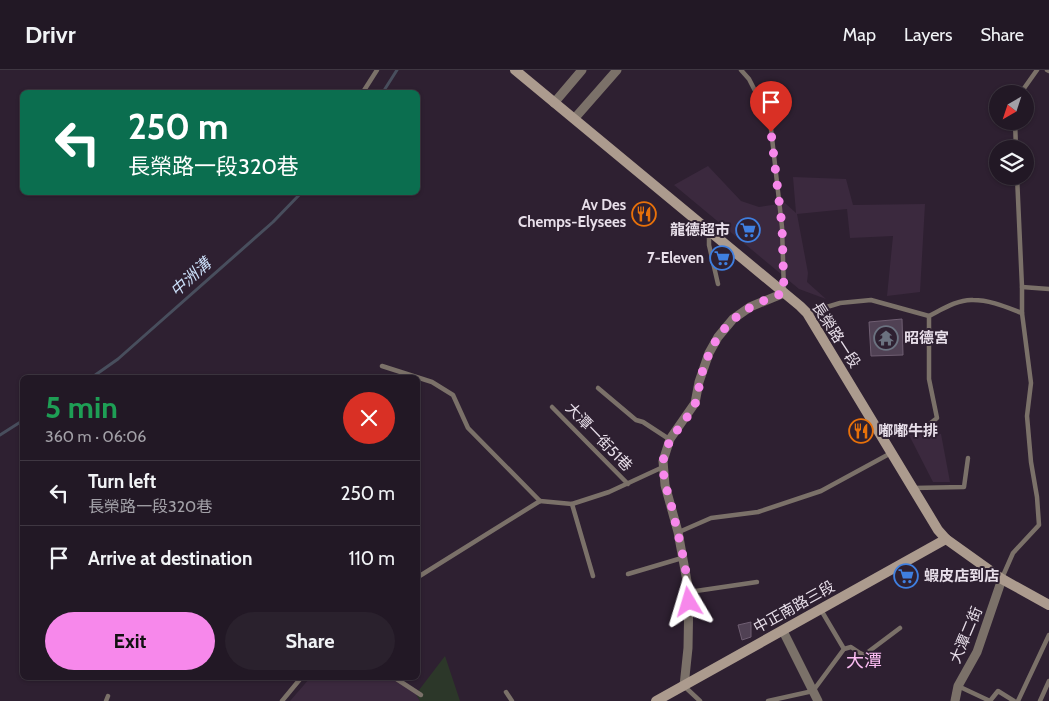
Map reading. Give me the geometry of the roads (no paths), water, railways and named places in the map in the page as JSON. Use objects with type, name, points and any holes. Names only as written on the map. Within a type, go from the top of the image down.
[{"type":"street","name":"長榮路一段","points":[[514,70],[807,313],[938,530],[946,539],[1002,579],[1049,605]]},
{"type":"street","points":[[554,103],[582,70]]},
{"type":"street","points":[[574,120],[616,70]]},
{"type":"street","points":[[684,686],[688,648],[689,592],[678,532],[665,485],[663,461],[670,439],[695,403],[708,352],[718,337],[733,319],[750,307],[784,293]]},
{"type":"street","name":"中正南路三段","points":[[656,701],[946,539]]},
{"type":"street","name":"大潭二街","points":[[955,701],[958,686],[977,652],[1002,579]]},
{"type":"street","points":[[782,631],[818,701]]},
{"type":"lane","points":[[365,90],[377,70]]},
{"type":"lane","points":[[741,70],[749,79],[770,120],[782,226],[784,293]]},
{"type":"lane","points":[[1026,85],[1037,70]]},
{"type":"lane","points":[[1002,579],[1013,552],[1039,525],[1037,498],[1030,462],[1027,416],[1031,382],[1022,313],[1017,185]]},
{"type":"lane","points":[[709,231],[709,245],[718,284]]},
{"type":"lane","points":[[1022,287],[1049,289]]},
{"type":"lane","points":[[807,313],[840,303],[871,300],[929,316],[949,306],[971,300],[998,304],[1022,313]]},
{"type":"lane","points":[[882,437],[927,426],[937,418],[929,379],[929,316]]},
{"type":"lane","points":[[382,366],[410,375]]},
{"type":"lane","points":[[420,378],[432,382],[453,396],[468,428],[540,501],[420,576]]},
{"type":"lane","points":[[598,388],[636,420],[643,422],[670,439]]},
{"type":"lane","name":"大潭一街51巷","points":[[552,407],[628,484]]},
{"type":"lane","points":[[678,532],[711,518],[758,512],[821,491],[891,453]]},
{"type":"lane","points":[[912,488],[964,487],[968,458]]},
{"type":"lane","name":"大潭一街51巷","points":[[540,501],[572,504],[609,492],[664,467]]},
{"type":"lane","points":[[572,504],[593,576]]},
{"type":"lane","points":[[628,574],[682,558]]},
{"type":"lane","points":[[689,592],[756,582]]},
{"type":"lane","points":[[821,610],[844,649]]},
{"type":"lane","points":[[768,701],[813,691],[844,649],[851,647],[864,655],[900,628]]},
{"type":"lane","points":[[1018,701],[1049,635]]},
{"type":"lane","points":[[282,701],[299,680]]},
{"type":"lane","points":[[398,680],[420,695]]},
{"type":"lane","points":[[1040,701],[1049,681]]},
{"type":"lane","points":[[684,686],[700,701]]},
{"type":"lane","points":[[958,686],[990,701],[998,691],[1014,701]]},
{"type":"lane","points":[[506,692],[512,701]]},
{"type":"waterway","name":"中洲溝","points":[[384,90],[397,70]]},
{"type":"waterway","name":"中洲溝","points":[[95,375],[118,359],[273,222],[299,195]]},
{"type":"waterway","name":"中洲溝","points":[[0,435],[20,422]]},
{"type":"place","name":"Av Des Chemps-Elysees","points":[[644,214]]},
{"type":"place","name":"龍德超市","points":[[748,230]]},
{"type":"place","name":"7-Eleven","points":[[722,258]]},
{"type":"place","name":"昭德宮","points":[[886,338]]},
{"type":"place","name":"嘟嘟牛排","points":[[861,431]]},
{"type":"place","name":"蝦皮店到店","points":[[906,576]]},
{"type":"district","name":"大潭","points":[[864,661]]}]
